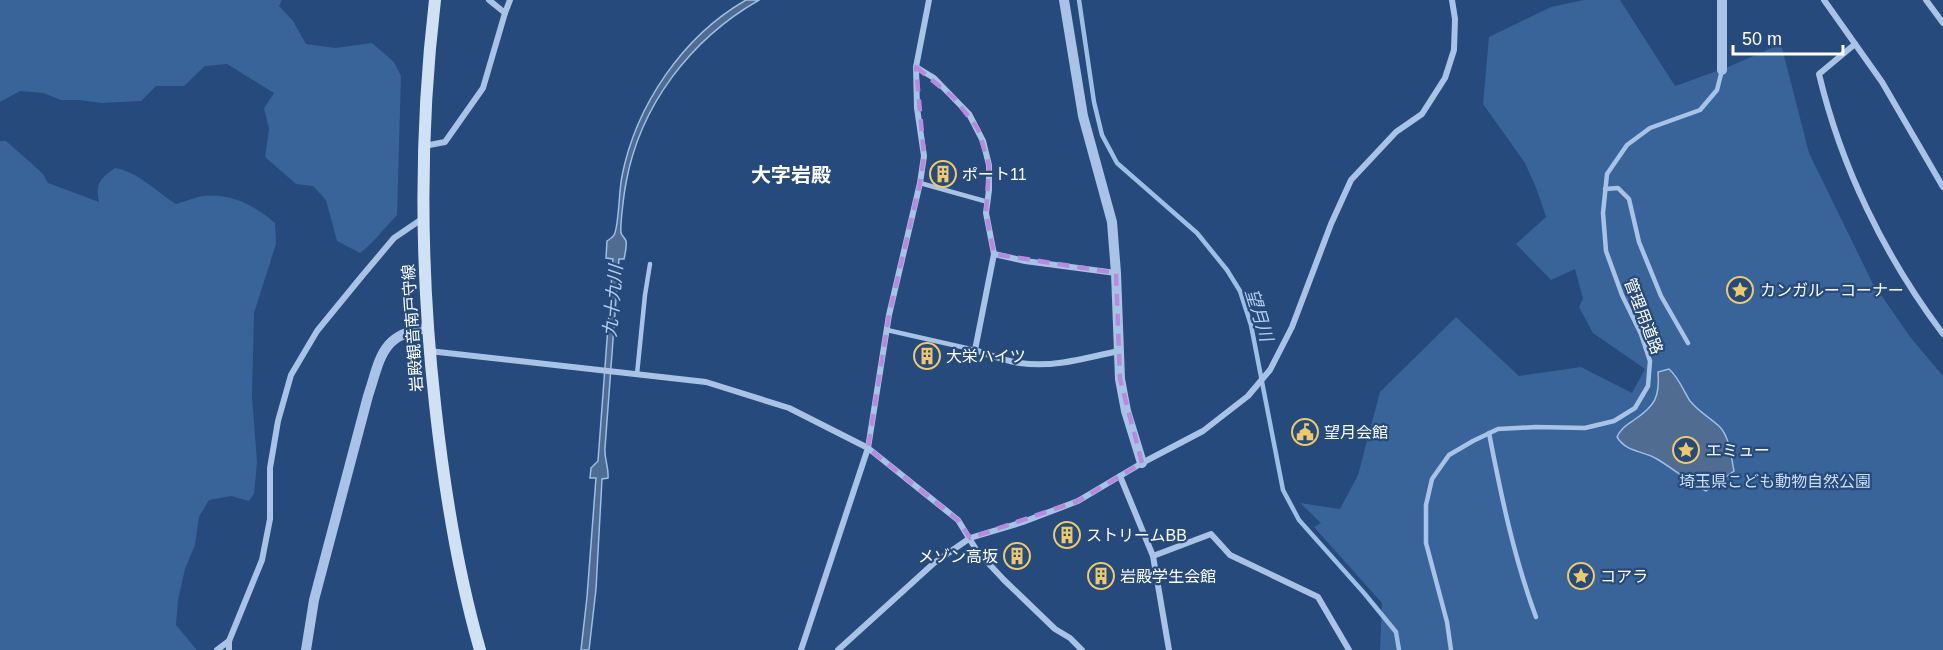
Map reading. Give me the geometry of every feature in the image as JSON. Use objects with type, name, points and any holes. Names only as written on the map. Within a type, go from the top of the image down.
[{"type":"main road","name":"岩殿観音南戸守線","points":[[435,0],[424,146],[422,219],[427,327],[440,456],[454,543],[480,650]]},
{"type":"street","points":[[489,0],[505,13]]},
{"type":"street","points":[[424,146],[446,141],[483,88],[510,0]]},
{"type":"street","points":[[801,650],[868,447],[887,330],[920,183],[924,156],[917,108],[916,67],[929,0]]},
{"type":"street","points":[[1064,0],[1083,116],[1112,222],[1120,379],[1126,411],[1142,463]]},
{"type":"street","points":[[841,649],[934,563],[970,538],[1023,522],[1078,501],[1203,430],[1248,396],[1270,370],[1292,327],[1340,203],[1352,180],[1396,132],[1422,114],[1446,78],[1454,50],[1455,19],[1452,0]]},
{"type":"street","points":[[1722,0],[1722,70]]},
{"type":"street","points":[[1824,0],[1882,82],[1943,187]]},
{"type":"street","points":[[1926,0],[1943,23]]},
{"type":"street","points":[[1855,44],[1819,74],[1827,106],[1842,151],[1877,229],[1914,296],[1943,334]]},
{"type":"street","points":[[916,67],[934,78],[969,114],[978,129],[989,165],[986,213],[994,254],[975,350],[1004,360],[1044,364],[1118,351]]},
{"type":"street","points":[[229,650],[229,640],[262,560],[270,519],[272,459],[278,421],[291,375],[317,331],[362,276],[394,238],[422,219]]},
{"type":"street","points":[[994,254],[1025,261],[1116,273]]},
{"type":"street","points":[[306,650],[314,600],[368,396],[379,363],[391,340],[409,330],[427,327]]},
{"type":"street","points":[[429,351],[706,382],[789,408],[868,447],[958,520],[977,551],[1028,605],[1082,650]]},
{"type":"street","points":[[1120,476],[1153,556],[1169,650]]},
{"type":"street","points":[[1153,556],[1211,534],[1230,555],[1318,597],[1349,650]]},
{"type":"street","points":[[217,650],[229,640]]},
{"type":"lane","name":"管理用道路","points":[[1451,650],[1426,543],[1426,505],[1432,479],[1449,455],[1498,429],[1515,427],[1585,428],[1614,421],[1635,408],[1648,386],[1650,361],[1606,250],[1603,213],[1607,174],[1627,145],[1650,128],[1700,110],[1717,90],[1722,70]]},
{"type":"lane","points":[[920,183],[988,202]]},
{"type":"lane","points":[[1605,189],[1618,188],[1629,198],[1639,242],[1661,296],[1688,343]]},
{"type":"lane","points":[[637,374],[650,264]]},
{"type":"lane","points":[[887,330],[975,350]]},
{"type":"lane","points":[[1489,434],[1513,539],[1536,617]]},
{"type":"highlighted area","points":[[916,67],[955,99],[978,129],[989,165],[986,213],[994,254],[1116,273],[1120,379],[1142,463],[1078,501],[970,538],[958,520],[868,448],[889,315],[920,183],[924,156]]},
{"type":"green space","points":[[0,0],[282,0],[279,6],[293,21],[306,44],[335,48],[372,43],[394,62],[401,76],[397,215],[360,253],[337,241],[326,200],[313,186],[296,184],[265,157],[269,129],[264,108],[274,93],[227,64],[205,66],[184,86],[156,86],[141,101],[102,103],[61,100],[43,93],[20,91],[0,102]]},
{"type":"green space","name":"埼玉県こども動物自然公園","points":[[1584,0],[1620,0],[1675,86],[1728,67],[1781,44],[1809,153],[1872,282],[1911,338],[1943,376],[1943,650],[1380,650],[1382,603],[1314,527],[1321,523],[1300,503],[1340,509],[1358,475],[1380,392],[1456,317],[1519,376],[1581,367],[1632,393],[1645,369],[1593,333],[1579,307],[1583,299],[1575,269],[1551,280],[1516,244],[1546,217],[1525,163],[1483,104],[1489,37],[1551,7]]},
{"type":"green space","points":[[0,141],[6,141],[30,162],[43,174],[48,183],[99,202],[98,186],[115,168],[131,173],[176,204],[198,197],[230,198],[259,210],[275,223],[276,244],[254,313],[252,396],[257,462],[254,494],[249,501],[231,496],[209,500],[199,517],[195,545],[185,569],[178,600],[176,625],[196,650],[0,650]]},
{"type":"water","name":"九十九川","points":[[746,0],[759,0],[712,34],[672,77],[656,101],[633,154],[625,188],[621,223],[621,233],[626,240],[626,245],[624,259],[619,259],[605,448],[608,478],[602,479],[596,589],[589,650],[581,650],[596,478],[590,478],[591,468],[598,461],[613,259],[606,258],[607,241],[614,236],[616,231],[622,176],[638,124],[666,75],[702,33],[723,15]]},
{"type":"water","points":[[1669,369],[1690,401],[1719,426],[1728,441],[1734,471],[1706,491],[1657,459],[1625,446],[1617,437],[1624,427],[1647,410],[1655,400],[1658,372]]},
{"type":"waterway","name":"望月川","points":[[1079,0],[1094,102],[1102,135],[1117,163],[1197,233],[1227,270],[1240,291],[1251,325],[1283,490],[1299,520],[1396,632],[1399,650]]},
{"type":"place","name":"ポート11","points":[[943,174]]},
{"type":"place","name":"カンガルーコーナー","points":[[1740,290]]},
{"type":"place","name":"大栄ハイツ","points":[[927,356]]},
{"type":"place","name":"望月会館","points":[[1305,432]]},
{"type":"place","name":"エミュー","points":[[1686,450]]},
{"type":"place","name":"ストリームBB","points":[[1067,535]]},
{"type":"place","name":"メゾン高坂","points":[[1017,556]]},
{"type":"place","name":"岩殿学生会館","points":[[1101,576]]},
{"type":"place","name":"コアラ","points":[[1581,576]]},
{"type":"district","name":"大字岩殿","points":[[791,175]]}]
